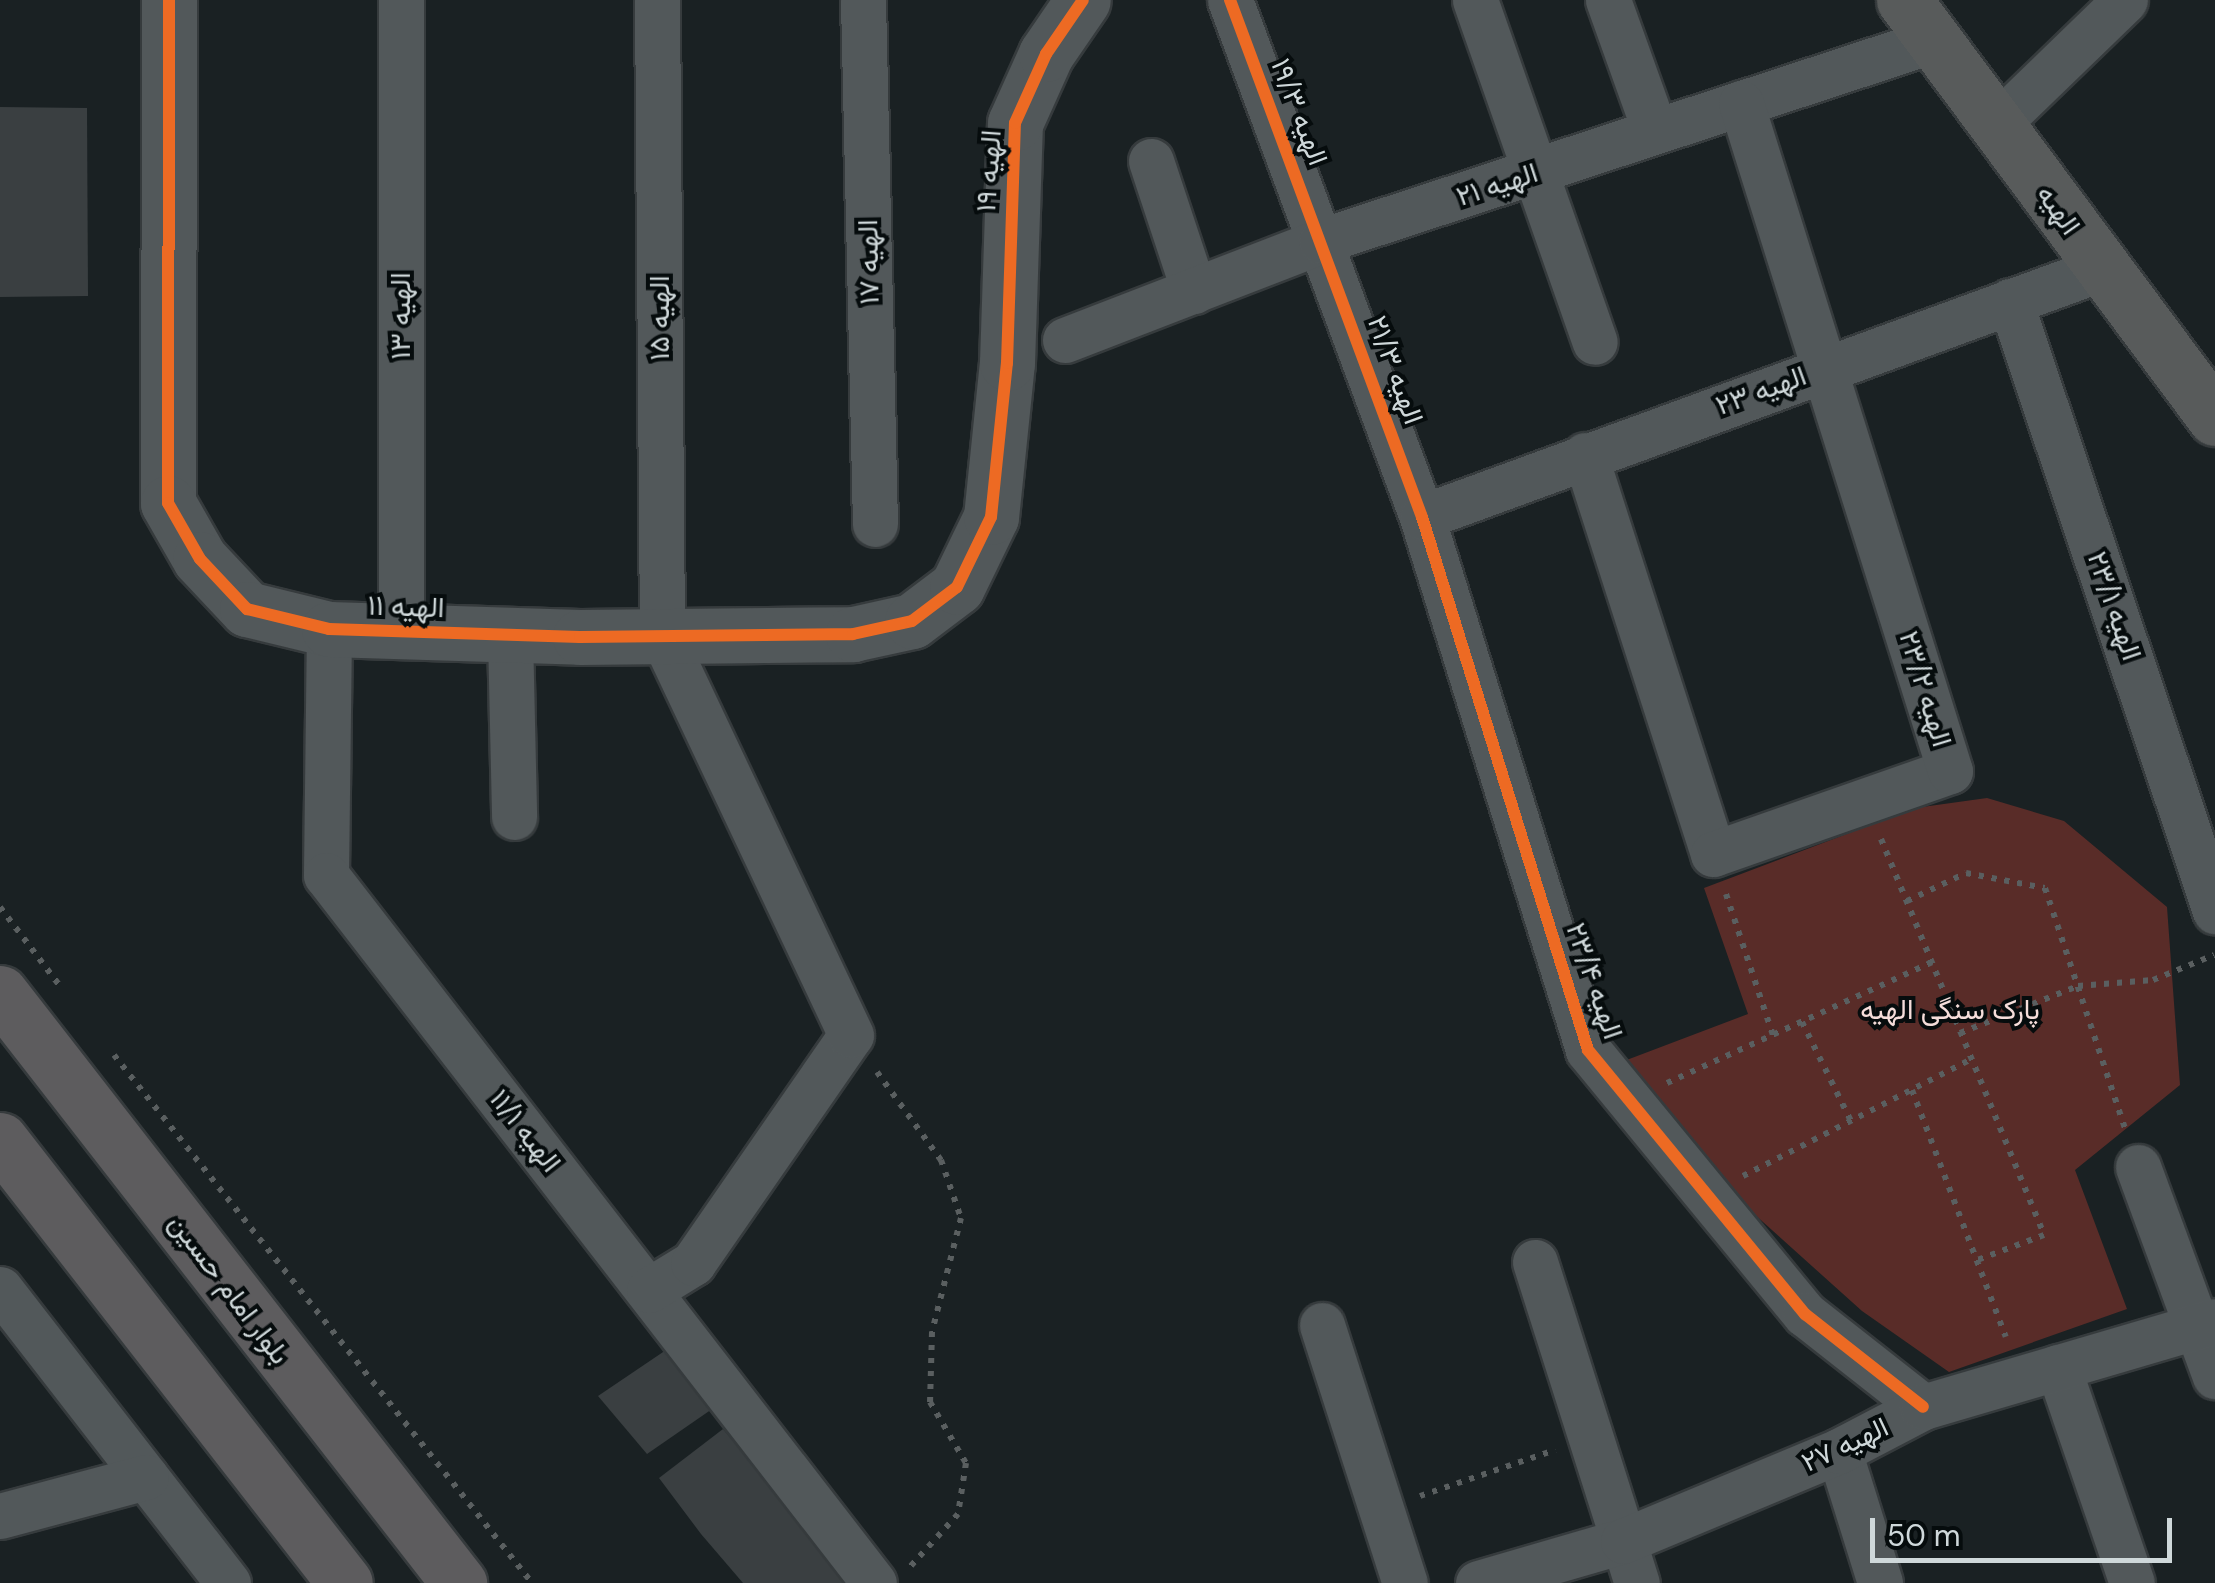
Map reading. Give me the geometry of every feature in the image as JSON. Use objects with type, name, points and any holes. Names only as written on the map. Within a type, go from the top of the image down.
[{"type":"main road","name":"الهیه","points":[[1919,20],[2100,270],[2215,418]]},
{"type":"main road","name":"بلوار امام حسین","points":[[0,993],[459,1583]]},
{"type":"main road","points":[[0,1140],[345,1583]]},
{"type":"street","name":"الهیه ۱۱","points":[[169,0],[168,503],[200,558],[247,609],[328,629],[510,635],[853,634],[912,620],[957,587],[990,516],[1007,363]]},
{"type":"street","name":"الهیه ۱۳","points":[[401,0],[401,631]]},
{"type":"street","name":"الهیه ۱۵","points":[[657,0],[662,636]]},
{"type":"street","name":"الهیه ۱۷","points":[[863,0],[875,524]]},
{"type":"street","name":"الهیه ۱۹","points":[[1007,363],[1016,123],[1046,54],[1082,0]]},
{"type":"street","name":"الهیه ۱۹/۳","points":[[1230,0],[1321,241]]},
{"type":"street","points":[[1476,0],[1595,342]]},
{"type":"street","points":[[1608,0],[1655,131]]},
{"type":"street","points":[[1997,124],[2125,0]]},
{"type":"street","name":"الهیه ۲۱","points":[[1064,340],[1321,241],[1740,104],[1919,20]]},
{"type":"street","points":[[1740,104],[1827,368]]},
{"type":"street","points":[[1150,160],[1194,291]]},
{"type":"street","name":"الهیه ۲۱/۳","points":[[1321,241],[1422,516]]},
{"type":"street","name":"الهیه ۲۳","points":[[1422,516],[2100,270]]},
{"type":"street","name":"الهیه ۲۳/۱","points":[[2010,301],[2199,805],[2215,911]]},
{"type":"street","name":"الهیه ۲۳/۲","points":[[1713,854],[1950,771],[1827,368]]},
{"type":"street","points":[[1585,454],[1713,854]]},
{"type":"street","name":"الهیه ۲۳/۴","points":[[1422,516],[1588,1050],[1805,1314],[1923,1407]]},
{"type":"street","name":"الهیه ۱۱/۱","points":[[328,629],[326,875],[874,1583]]},
{"type":"street","points":[[510,635],[514,817]]},
{"type":"street","points":[[649,1290],[693,1263],[851,1036],[662,636]]},
{"type":"street","points":[[2138,1167],[2207,1323],[2215,1376]]},
{"type":"street","points":[[1536,1262],[1630,1562]]},
{"type":"street","points":[[0,1289],[228,1583]]},
{"type":"street","name":"الهیه ۲۷","points":[[1478,1583],[1630,1562],[1923,1407],[2207,1323]]},
{"type":"street","points":[[1322,1325],[1405,1583]]},
{"type":"street","points":[[2058,1367],[2132,1583]]},
{"type":"street","points":[[1839,1451],[1880,1583]]},
{"type":"street","points":[[0,1516],[146,1478]]},
{"type":"path","points":[[1866,800],[2044,1235],[1977,1260]]},
{"type":"path","points":[[1713,854],[1774,1036]]},
{"type":"path","points":[[1907,901],[1966,873],[2045,888],[2138,1167]]},
{"type":"path","points":[[0,908],[66,994]]},
{"type":"path","points":[[1960,1033],[2078,986],[2153,980],[2215,954]]},
{"type":"path","points":[[1629,1100],[1932,962]]},
{"type":"path","points":[[1802,1022],[1851,1121]]},
{"type":"path","points":[[851,1036],[941,1160],[961,1218],[932,1332],[930,1402],[966,1463],[958,1514],[896,1583]]},
{"type":"path","points":[[100,1038],[532,1583]]},
{"type":"path","points":[[1706,1194],[1972,1060]]},
{"type":"path","points":[[1912,1090],[2006,1337]]},
{"type":"path","points":[[1381,1509],[1591,1438]]},
{"type":"green space","name":"پارک سنگی الهیه","points":[[1987,798],[2064,821],[2167,907],[2180,1085],[2075,1170],[2127,1309],[1949,1372],[1862,1311],[1705,1170],[1624,1061],[1748,1014],[1704,888],[1915,808]]},
{"type":"building","points":[[0,107],[87,108],[88,296],[0,297]]},
{"type":"building","points":[[669,1348],[715,1407],[647,1454],[598,1396]]},
{"type":"building","points":[[723,1429],[848,1583],[743,1583],[701,1534],[659,1478]]},
{"type":"cycle path","points":[[169,0],[168,503],[200,559],[247,609],[329,629],[580,637],[853,634],[912,621],[957,587],[991,517],[1007,363],[1015,123],[1046,54],[1083,0]]},
{"type":"cycle path","points":[[1230,0],[1422,517],[1588,1050],[1805,1314],[1923,1407]]}]
